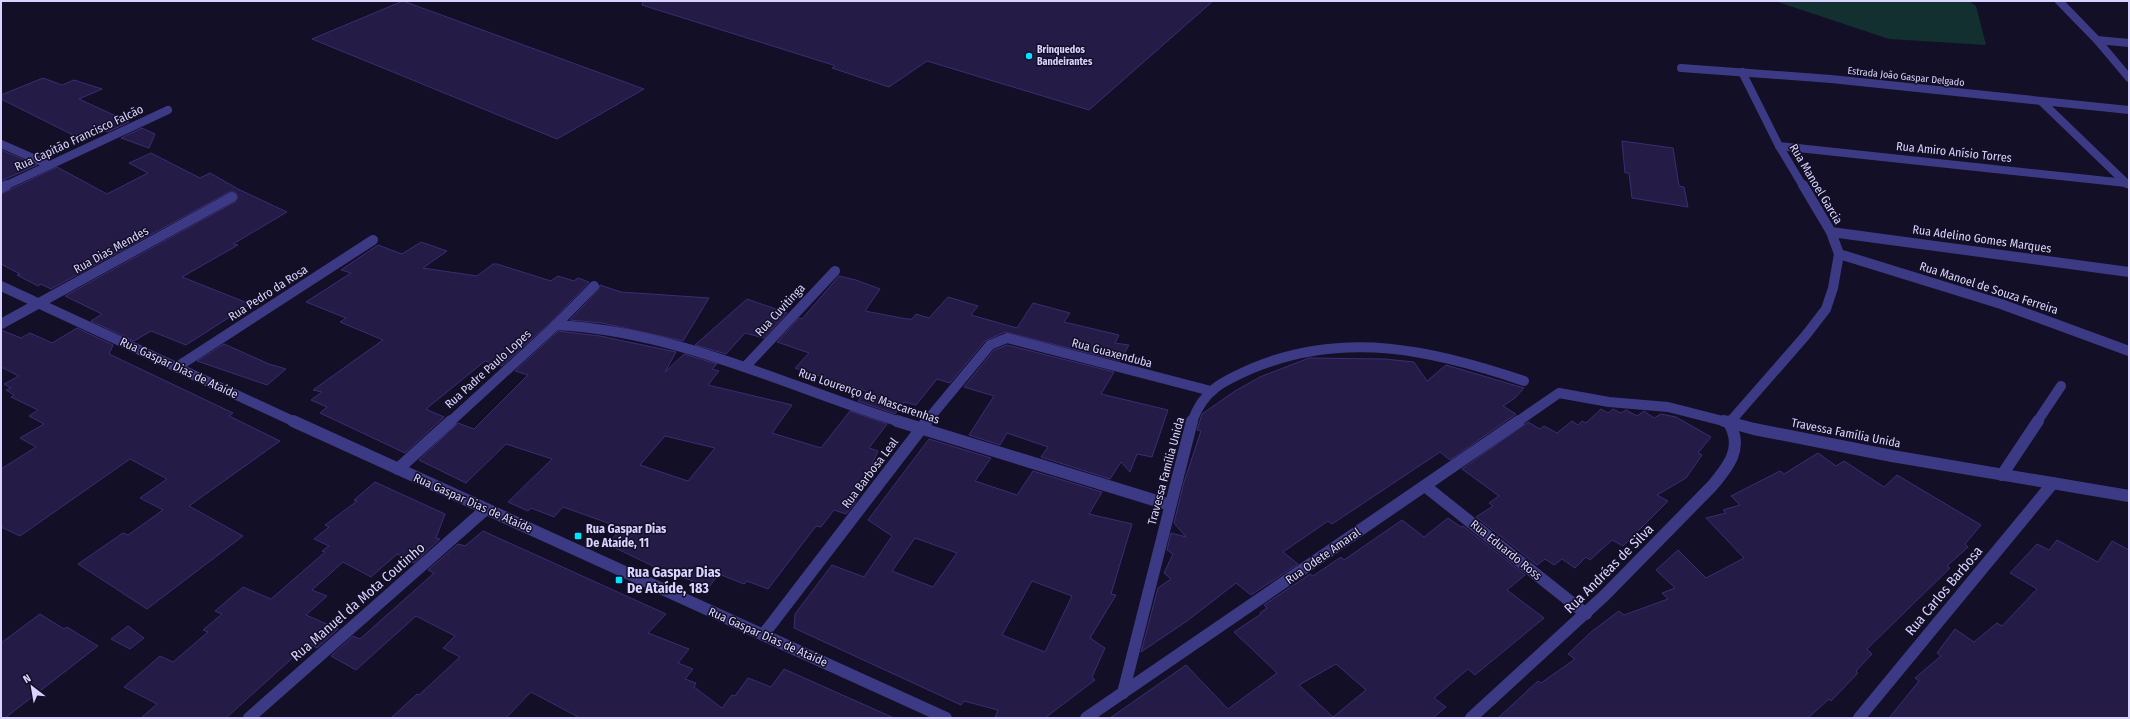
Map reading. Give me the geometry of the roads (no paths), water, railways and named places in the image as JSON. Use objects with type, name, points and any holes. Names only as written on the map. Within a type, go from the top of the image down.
[{"type":"street","points":[[2059,1],[2097,40],[2129,78]]},
{"type":"street","points":[[2097,40],[2129,43]]},
{"type":"street","name":"Estrada João Gaspar Delgado","points":[[1681,68],[1903,86],[2042,102],[2129,110]]},
{"type":"street","name":"Rua Manoel Garcia","points":[[1729,423],[1806,335],[1826,309],[1833,288],[1839,254],[1831,232],[1779,146],[1742,72]]},
{"type":"street","points":[[2042,102],[2127,184]]},
{"type":"street","name":"Rua Capitão Francisco Falcão","points":[[1,188],[168,110]]},
{"type":"street","points":[[1,144],[49,165]]},
{"type":"street","name":"Rua Amiro Anísio Torres","points":[[1779,146],[2127,184]]},
{"type":"street","name":"Rua Dias Mendes","points":[[1,324],[232,197]]},
{"type":"street","name":"Rua Adelino Gomes Marques","points":[[1831,232],[2129,272]]},
{"type":"street","name":"Rua Pedro da Rosa","points":[[177,367],[373,240]]},
{"type":"street","name":"Rua Manoel de Souza Ferreira","points":[[1839,254],[2001,304],[2129,351]]},
{"type":"street","name":"Rua Cuvitinga","points":[[745,367],[835,271]]},
{"type":"street","name":"Rua Gaspar Dias de Ataíde","points":[[1,286],[398,470],[946,718]]},
{"type":"street","name":"Rua Padre Paulo Lopes","points":[[398,470],[556,325],[594,286]]},
{"type":"street","name":"Rua Lourenço de Mascarenhas","points":[[556,325],[594,327],[654,340],[745,367],[921,428],[1170,505]]},
{"type":"street","name":"Rua Guaxenduba","points":[[1007,338],[1211,391]]},
{"type":"street","name":"Rua Barbosa Leal","points":[[763,635],[921,428],[990,345],[1007,338]]},
{"type":"street","name":"Travessa Família Unida","points":[[1123,693],[1185,443],[1197,407],[1204,397],[1211,391],[1253,368],[1285,355],[1308,350],[1339,347],[1385,347],[1430,354],[1494,370],[1524,381]]},
{"type":"street","points":[[2002,475],[2061,386]]},
{"type":"street","name":"Travessa Família Unida","points":[[1559,393],[1609,402],[1668,407],[1693,412],[1729,423],[1892,456],[2129,496]]},
{"type":"street","name":"Rua Odete Amaral","points":[[1086,718],[1559,393]]},
{"type":"street","name":"Rua Andréas de Silva","points":[[1471,718],[1624,578],[1730,463],[1736,450],[1736,439],[1729,423]]},
{"type":"street","name":"Rua Carlos Barbosa","points":[[1859,718],[2053,483]]},
{"type":"street","name":"Rua Eduardo Ross","points":[[1425,486],[1586,614]]},
{"type":"street","name":"Rua Manuel da Mota Coutinho","points":[[249,718],[486,509]]},
{"type":"place","name":"Brinquedos Bandeirantes","points":[[1029,56]]},
{"type":"place","name":"Rua Gaspar Dias De Ataíde, 11","points":[[578,536]]},
{"type":"place","name":"Rua Gaspar Dias De Ataíde, 183","points":[[619,580]]}]
